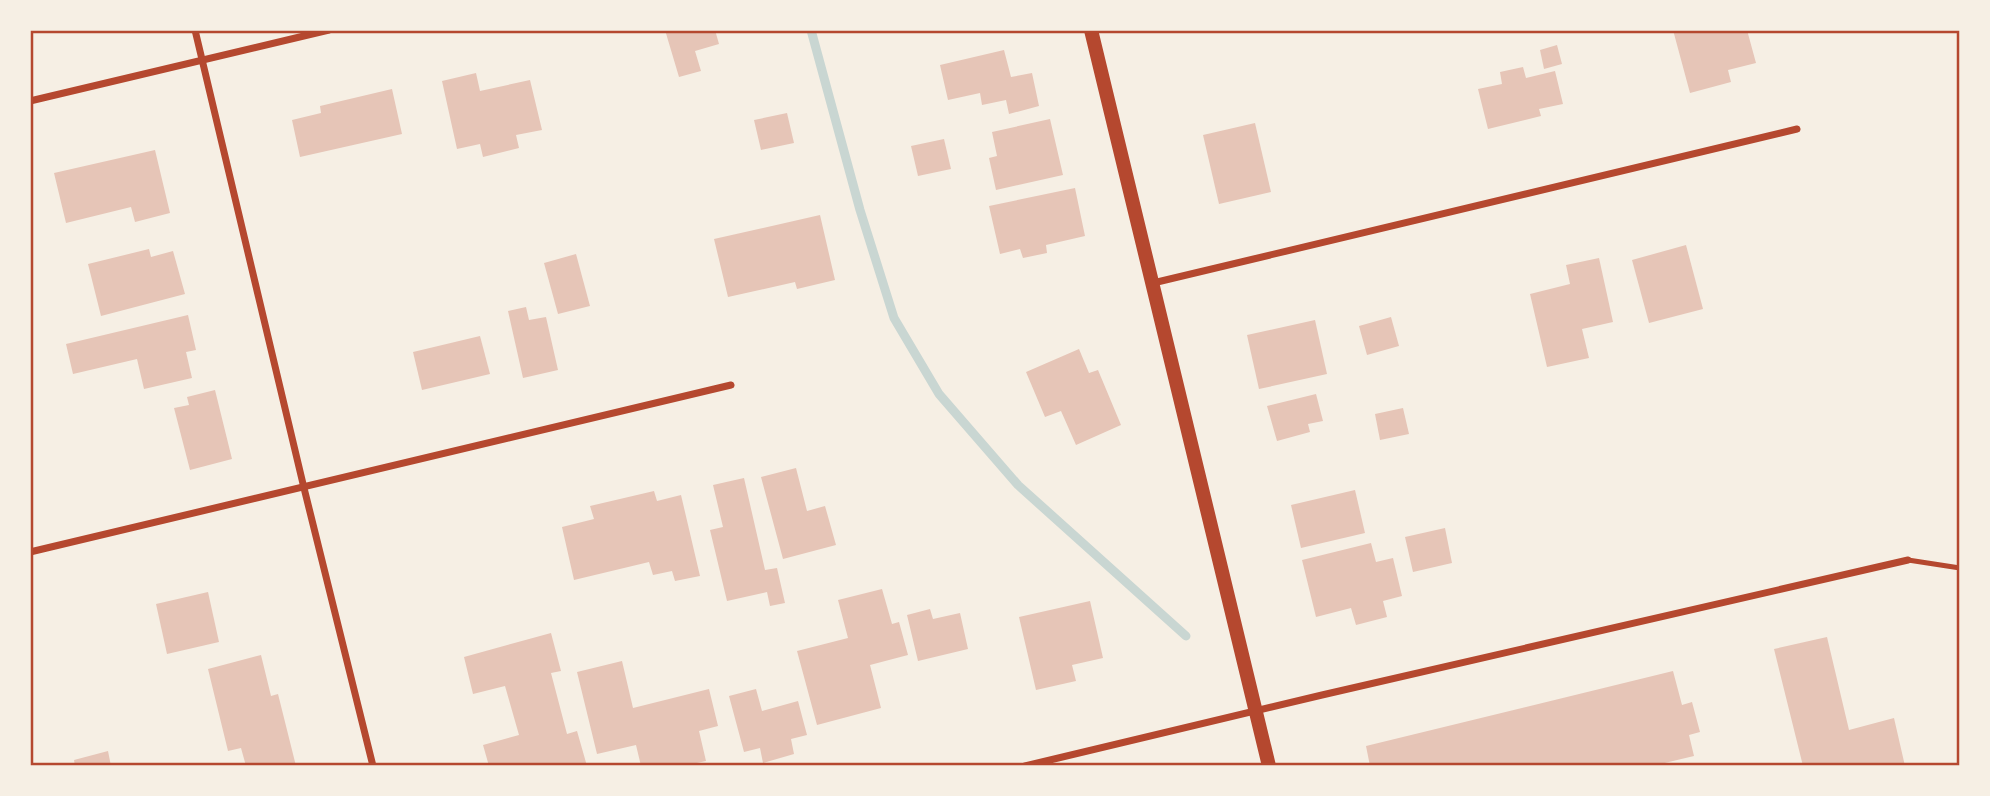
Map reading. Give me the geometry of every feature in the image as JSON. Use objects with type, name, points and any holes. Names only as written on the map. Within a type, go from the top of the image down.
[{"type":"main road","points":[[1091,30],[1269,766]]},
{"type":"street","points":[[195,30],[373,766]]},
{"type":"street","points":[[30,101],[329,30]]},
{"type":"street","points":[[1153,283],[1797,129]]},
{"type":"street","points":[[30,552],[731,385]]},
{"type":"street","points":[[1025,766],[1908,560]]},
{"type":"lane","points":[[1908,560],[1960,568]]},
{"type":"building","points":[[665,30],[715,30],[719,44],[695,51],[701,71],[679,77]]},
{"type":"building","points":[[1673,30],[1747,30],[1756,63],[1728,70],[1731,82],[1690,93]]},
{"type":"building","points":[[1557,45],[1562,64],[1544,69],[1540,50]]},
{"type":"building","points":[[1004,50],[1011,77],[1032,73],[1039,106],[1009,114],[1006,100],[982,105],[980,93],[948,100],[940,65]]},
{"type":"building","points":[[1523,67],[1526,78],[1555,71],[1563,104],[1539,109],[1541,116],[1488,129],[1478,89],[1502,84],[1500,72]]},
{"type":"building","points":[[476,73],[480,91],[530,80],[542,130],[516,135],[519,148],[483,157],[480,144],[457,149],[442,81]]},
{"type":"building","points":[[392,89],[402,134],[300,157],[292,120],[321,113],[320,106]]},
{"type":"building","points":[[787,113],[794,143],[761,150],[754,120]]},
{"type":"building","points":[[1050,119],[1063,175],[996,190],[989,158],[997,156],[992,132]]},
{"type":"building","points":[[1255,123],[1271,192],[1219,204],[1203,135]]},
{"type":"building","points":[[944,139],[951,169],[918,176],[911,146]]},
{"type":"building","points":[[155,150],[170,213],[135,222],[131,207],[66,223],[54,173]]},
{"type":"building","points":[[1075,188],[1085,236],[1046,245],[1047,253],[1023,258],[1020,249],[1000,254],[989,206]]},
{"type":"building","points":[[820,215],[835,280],[797,289],[795,282],[728,297],[714,239]]},
{"type":"building","points":[[1686,245],[1703,309],[1649,323],[1632,260]]},
{"type":"building","points":[[149,249],[151,257],[173,251],[185,294],[101,316],[88,264]]},
{"type":"building","points":[[576,254],[590,306],[558,314],[544,263]]},
{"type":"building","points":[[1599,258],[1613,322],[1582,329],[1589,358],[1547,367],[1530,294],[1570,284],[1566,265]]},
{"type":"building","points":[[526,307],[529,320],[546,317],[558,370],[523,378],[508,311]]},
{"type":"building","points":[[188,315],[196,350],[186,352],[192,378],[144,389],[137,359],[73,374],[66,344]]},
{"type":"building","points":[[1391,317],[1399,346],[1367,355],[1359,326]]},
{"type":"building","points":[[1315,320],[1327,374],[1259,389],[1247,335]]},
{"type":"building","points":[[480,336],[490,374],[422,390],[413,352]]},
{"type":"building","points":[[1079,349],[1089,373],[1098,370],[1121,425],[1076,445],[1061,411],[1045,417],[1026,372]]},
{"type":"building","points":[[215,390],[232,459],[190,470],[174,408],[189,405],[187,397]]},
{"type":"building","points":[[1316,394],[1323,421],[1308,424],[1310,432],[1277,441],[1267,406]]},
{"type":"building","points":[[1403,408],[1409,434],[1380,440],[1375,414]]},
{"type":"building","points":[[796,468],[807,511],[825,506],[836,545],[783,559],[761,477]]},
{"type":"building","points":[[744,478],[765,570],[777,568],[785,603],[770,606],[767,592],[727,601],[710,530],[723,527],[713,485]]},
{"type":"building","points":[[1355,490],[1365,533],[1301,548],[1291,505]]},
{"type":"building","points":[[654,491],[657,501],[681,495],[700,576],[675,581],[672,571],[653,575],[649,562],[574,580],[562,527],[594,519],[590,506]]},
{"type":"building","points":[[1445,528],[1452,563],[1413,572],[1405,537]]},
{"type":"building","points":[[1371,543],[1376,562],[1393,558],[1402,596],[1383,601],[1387,617],[1356,625],[1351,608],[1316,617],[1302,560]]},
{"type":"building","points":[[882,589],[892,624],[899,622],[908,655],[870,665],[881,708],[817,725],[797,651],[848,638],[838,600]]},
{"type":"building","points":[[208,592],[219,642],[167,654],[156,604]]},
{"type":"building","points":[[1090,601],[1103,658],[1072,665],[1076,681],[1036,690],[1019,617]]},
{"type":"building","points":[[930,609],[933,619],[960,613],[968,649],[918,661],[907,615]]},
{"type":"building","points":[[551,633],[561,671],[551,673],[567,734],[577,731],[587,766],[489,766],[483,745],[519,735],[505,686],[473,694],[464,657]]},
{"type":"building","points":[[1827,637],[1849,730],[1894,718],[1905,766],[1803,766],[1774,649]]},
{"type":"building","points":[[261,655],[271,696],[278,694],[296,766],[246,766],[241,748],[228,751],[208,669]]},
{"type":"building","points":[[622,661],[633,708],[709,689],[718,726],[699,731],[706,761],[683,766],[641,766],[636,745],[597,754],[577,672]]},
{"type":"building","points":[[1673,671],[1682,705],[1692,702],[1700,732],[1689,735],[1694,756],[1652,766],[1370,766],[1366,746]]},
{"type":"building","points":[[756,689],[762,711],[798,701],[807,735],[791,739],[794,754],[763,763],[760,748],[744,752],[729,696]]},
{"type":"building","points":[[108,751],[111,766],[75,766],[74,760]]},
{"type":"waterway","points":[[811,30],[860,210],[894,318],[939,394],[1018,485],[1186,636]]}]
